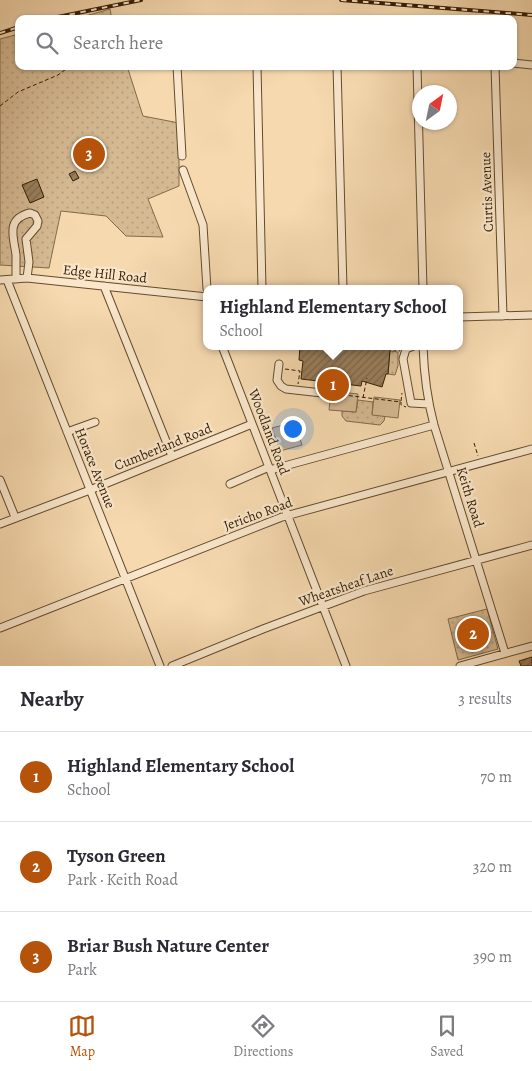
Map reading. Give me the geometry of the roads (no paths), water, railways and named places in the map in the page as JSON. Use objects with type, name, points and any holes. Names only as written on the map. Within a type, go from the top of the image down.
[{"type":"street","points":[[517,64],[532,65]]},
{"type":"street","points":[[177,70],[182,156]]},
{"type":"street","points":[[257,70],[262,285]]},
{"type":"street","points":[[336,70],[343,285]]},
{"type":"street","points":[[417,70],[423,285]]},
{"type":"street","name":"Curtis Avenue","points":[[495,70],[503,316]]},
{"type":"street","points":[[183,170],[203,225],[207,285]]},
{"type":"street","points":[[0,276],[8,280],[16,254],[12,238],[12,227],[23,214],[30,213],[35,215],[38,221],[37,226],[26,239],[29,262],[27,278]]},
{"type":"street","name":"Edge Hill Road","points":[[8,280],[27,278],[203,298]]},
{"type":"street","name":"Horace Avenue","points":[[8,280],[160,666]]},
{"type":"street","points":[[104,286],[172,456]]},
{"type":"street","points":[[463,317],[532,315]]},
{"type":"street","name":"Woodland Road","points":[[224,350],[346,666]]},
{"type":"street","points":[[406,350],[403,359],[411,403]]},
{"type":"street","name":"Keith Road","points":[[423,350],[428,404],[505,653]]},
{"type":"street","points":[[281,366],[278,380],[281,386],[286,389],[331,394]]},
{"type":"street","points":[[401,402],[428,404]]},
{"type":"street","points":[[67,432],[95,422]]},
{"type":"street","name":"Cumberland Road","points":[[0,524],[90,490],[252,424]]},
{"type":"street","points":[[230,484],[269,468],[434,425]]},
{"type":"street","name":"Jericho Road","points":[[0,628],[288,515],[532,449]]},
{"type":"street","points":[[0,480],[15,517]]},
{"type":"street","name":"Wheatsheaf Lane","points":[[172,666],[364,591],[532,545]]},
{"type":"street","points":[[460,666],[532,646]]},
{"type":"railway","points":[[68,15],[141,0]]},
{"type":"railway","points":[[341,0],[532,15]]},
{"type":"railway","points":[[0,33],[15,28]]},
{"type":"place","name":"Briar Bush Nature Center","points":[[89,154]]},
{"type":"place","name":"Highland Elementary School","points":[[333,385]]},
{"type":"place","name":"Tyson Green","points":[[473,634]]}]
